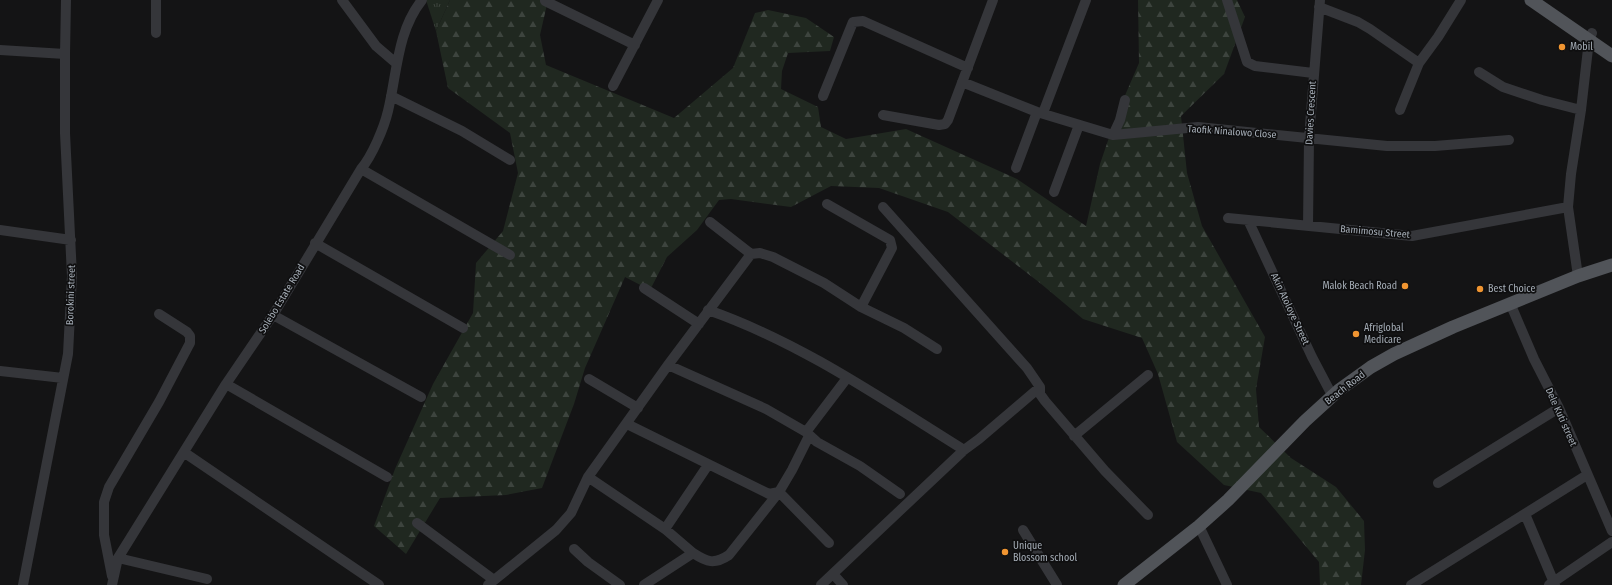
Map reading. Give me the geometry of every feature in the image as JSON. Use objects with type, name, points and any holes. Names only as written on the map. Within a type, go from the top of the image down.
[{"type":"main road","points":[[1531,0],[1591,37],[1612,47]]},
{"type":"main road","points":[[1546,0],[1612,56]]},
{"type":"main road","name":"Beach Road","points":[[1124,585],[1199,526],[1228,500],[1306,421],[1345,386],[1394,354],[1453,326],[1578,276],[1612,265]]},
{"type":"street","name":"Borokini street","points":[[23,585],[68,354],[72,294],[71,240],[65,133],[66,0]]},
{"type":"street","points":[[156,0],[156,33]]},
{"type":"street","points":[[342,0],[376,46],[397,64]]},
{"type":"street","name":"Solebo Estate Road","points":[[113,582],[118,558],[185,453],[226,384],[273,315],[315,243],[369,158],[388,113],[402,39],[414,10],[422,0]]},
{"type":"street","points":[[613,86],[658,0]]},
{"type":"street","points":[[883,115],[939,125],[945,124],[948,120],[993,0]]},
{"type":"street","points":[[1016,168],[1086,0]]},
{"type":"street","points":[[1227,0],[1247,62],[1256,66],[1313,73]]},
{"type":"street","points":[[1400,110],[1419,63],[1438,37],[1461,0]]},
{"type":"street","points":[[545,1],[635,45]]},
{"type":"street","points":[[1320,4],[1364,25],[1419,63]]},
{"type":"street","name":"Davies Crescent","points":[[1308,226],[1309,138],[1313,73],[1320,4]]},
{"type":"street","points":[[823,96],[853,22],[863,21],[968,68]]},
{"type":"street","points":[[1578,276],[1568,207],[1571,174],[1591,37]]},
{"type":"street","points":[[0,50],[65,54]]},
{"type":"street","points":[[1479,72],[1503,87],[1542,100],[1581,110]]},
{"type":"street","name":"Taofik Ninalowo Close","points":[[962,82],[1040,112],[1113,135],[1198,127],[1387,146],[1411,147],[1509,140]]},
{"type":"street","points":[[391,96],[462,131],[510,160]]},
{"type":"street","points":[[1113,135],[1120,120],[1125,100]]},
{"type":"street","points":[[1054,192],[1080,124]]},
{"type":"street","points":[[361,169],[510,255]]},
{"type":"street","points":[[827,204],[890,240],[892,243],[892,248],[861,307]]},
{"type":"street","points":[[884,207],[1027,368],[1040,386],[1040,394],[1074,436],[1105,471],[1148,515]]},
{"type":"street","name":"Bamimosu Street","points":[[1228,218],[1412,236],[1568,207]]},
{"type":"street","name":"Akin Atoloye Street","points":[[1248,220],[1312,357],[1333,397]]},
{"type":"street","points":[[710,222],[751,254],[760,253],[773,257],[824,283],[861,307],[904,328],[937,349]]},
{"type":"street","points":[[0,230],[71,240]]},
{"type":"street","points":[[315,243],[463,328]]},
{"type":"street","points":[[417,523],[491,582],[556,530],[571,513],[588,476],[708,310],[751,254]]},
{"type":"street","points":[[644,288],[699,324]]},
{"type":"street","name":"Dele Kuti street","points":[[1510,303],[1534,359],[1559,408],[1587,475],[1612,529]]},
{"type":"street","points":[[708,310],[741,322],[782,341],[847,378],[964,450]]},
{"type":"street","points":[[113,582],[104,535],[104,502],[109,487],[159,402],[190,343],[190,336],[187,332],[159,314]]},
{"type":"street","points":[[273,315],[421,397]]},
{"type":"street","points":[[668,365],[766,409],[807,434],[828,449],[860,466],[900,494]]},
{"type":"street","points":[[0,372],[63,378]]},
{"type":"street","points":[[1074,436],[1148,375]]},
{"type":"street","points":[[588,476],[665,529],[693,553],[706,561],[722,560],[729,555],[779,492],[792,470],[807,434],[847,378]]},
{"type":"street","points":[[589,379],[638,408]]},
{"type":"street","points":[[226,384],[387,477]]},
{"type":"street","points":[[821,585],[964,450],[979,439],[1040,386]]},
{"type":"street","points":[[1438,484],[1559,408]]},
{"type":"street","points":[[627,424],[769,494],[779,492]]},
{"type":"street","points":[[185,453],[376,584]]},
{"type":"street","points":[[665,529],[708,465]]},
{"type":"street","points":[[1411,585],[1587,475]]},
{"type":"street","points":[[779,492],[829,543]]},
{"type":"street","points":[[1525,514],[1552,584],[1612,542]]},
{"type":"street","points":[[1199,526],[1227,585]]},
{"type":"street","points":[[1023,530],[1057,585]]},
{"type":"street","points":[[574,549],[588,562],[620,585]]},
{"type":"street","points":[[644,585],[693,553]]},
{"type":"street","points":[[118,558],[207,579]]},
{"type":"street","points":[[834,574],[843,585]]},
{"type":"green space","points":[[426,0],[450,0],[436,31]]},
{"type":"green space","points":[[450,0],[548,0],[540,35],[546,65],[674,118],[733,68],[755,13],[768,10],[806,18],[834,37],[830,51],[788,53],[782,71],[781,89],[818,107],[821,127],[846,139],[906,129],[1017,179],[1086,226],[1100,164],[1117,114],[1139,63],[1138,0],[1237,0],[1245,17],[1224,74],[1181,116],[1187,173],[1202,226],[1265,337],[1256,389],[1259,427],[1291,458],[1336,487],[1364,521],[1365,550],[1361,585],[1320,585],[1319,562],[1261,493],[1224,485],[1177,442],[1158,374],[1142,338],[1083,319],[1040,283],[948,212],[879,188],[831,186],[791,207],[731,199],[719,200],[697,230],[667,257],[650,290],[625,277],[585,368],[574,404],[542,488],[506,495],[440,498],[406,554],[374,526],[395,469],[433,384],[473,313],[476,263],[503,231],[518,173],[510,133],[448,88],[436,31]]},
{"type":"place","name":"Mobil","points":[[1562,47]]},
{"type":"place","name":"Malok Beach Road","points":[[1405,286]]},
{"type":"place","name":"Best Choice","points":[[1480,289]]},
{"type":"place","name":"Afriglobal Medicare","points":[[1356,334]]},
{"type":"place","name":"Unique Blossom school","points":[[1005,552]]}]
